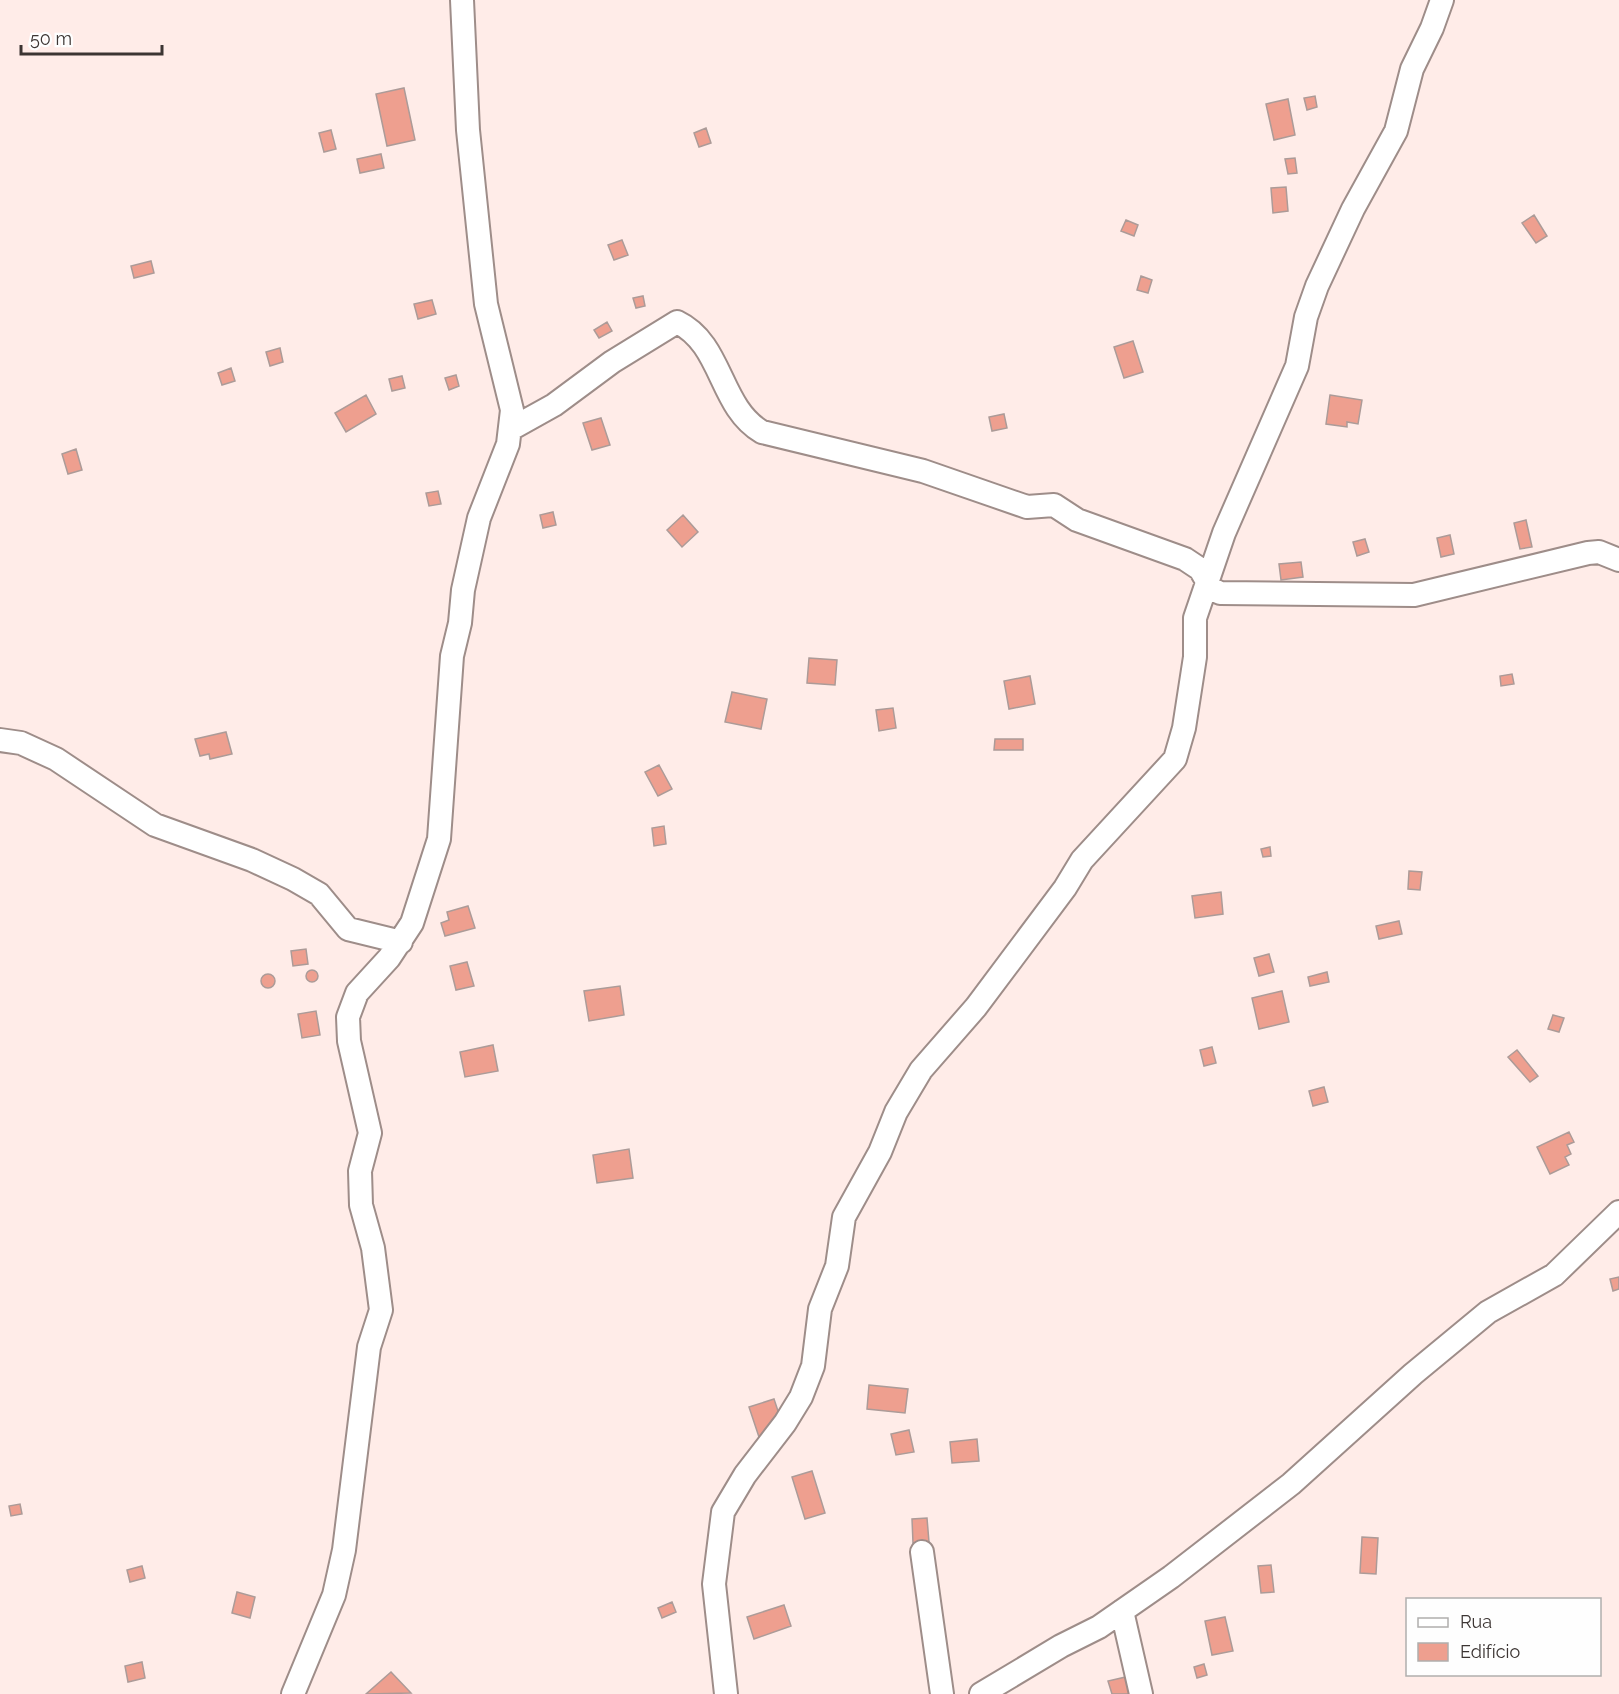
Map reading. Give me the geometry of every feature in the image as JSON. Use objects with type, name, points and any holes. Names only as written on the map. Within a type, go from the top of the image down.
[{"type":"street","points":[[293,1694],[334,1595],[344,1550],[369,1347],[381,1310],[373,1248],[361,1205],[360,1171],[370,1133],[349,1041],[348,1017],[357,993],[400,942],[412,923],[439,839],[452,656],[460,623],[463,590],[479,518],[512,429],[512,410],[486,304],[468,130],[462,0]]},
{"type":"street","points":[[726,1694],[714,1584],[723,1512],[745,1475],[785,1423],[801,1397],[813,1366],[820,1310],[837,1266],[844,1217],[880,1152],[896,1112],[921,1070],[983,997],[1065,888],[1082,860],[1175,759],[1184,728],[1195,657],[1196,618],[1207,581],[1224,533],[1297,366],[1306,317],[1317,286],[1353,208],[1396,131],[1412,69],[1432,28],[1442,0]]},
{"type":"street","points":[[512,429],[554,405],[612,362],[677,322],[687,327],[703,343],[736,405],[747,421],[762,432],[922,471],[1027,507],[1054,505],[1077,520],[1185,559],[1200,569],[1211,588],[1220,593],[1414,595],[1588,553],[1599,552],[1619,560]]},
{"type":"street","points":[[0,740],[21,743],[56,759],[155,825],[252,860],[293,879],[319,894],[348,928],[400,942]]},
{"type":"street","points":[[981,1694],[1122,1611],[1291,1484],[1413,1374],[1488,1312],[1554,1275],[1619,1212]]},
{"type":"street","points":[[922,1552],[942,1694]]},
{"type":"street","points":[[1122,1611],[1140,1694]]},
{"type":"building","points":[[404,88],[415,140],[387,146],[376,94]]},
{"type":"building","points":[[1315,96],[1317,107],[1307,110],[1304,98]]},
{"type":"building","points":[[1288,99],[1295,135],[1274,140],[1266,104]]},
{"type":"building","points":[[706,128],[711,143],[699,147],[694,133]]},
{"type":"building","points":[[331,130],[336,149],[324,152],[319,133]]},
{"type":"building","points":[[381,154],[384,168],[360,173],[357,159]]},
{"type":"building","points":[[1295,158],[1297,173],[1288,174],[1285,159]]},
{"type":"building","points":[[1286,187],[1288,211],[1273,213],[1271,188]]},
{"type":"building","points":[[1534,215],[1547,236],[1536,243],[1522,223]]},
{"type":"building","points":[[1126,220],[1138,225],[1134,236],[1121,231]]},
{"type":"building","points":[[622,240],[628,255],[614,260],[608,245]]},
{"type":"building","points":[[151,261],[154,273],[134,278],[131,266]]},
{"type":"building","points":[[1141,276],[1152,280],[1148,293],[1137,290]]},
{"type":"building","points":[[643,296],[645,306],[636,308],[633,298]]},
{"type":"building","points":[[432,300],[436,314],[418,319],[414,304]]},
{"type":"building","points":[[607,322],[612,331],[599,338],[594,330]]},
{"type":"building","points":[[1133,341],[1143,372],[1124,378],[1114,347]]},
{"type":"building","points":[[280,348],[283,362],[270,366],[266,352]]},
{"type":"building","points":[[231,368],[235,381],[222,385],[218,373]]},
{"type":"building","points":[[456,375],[459,386],[449,390],[445,378]]},
{"type":"building","points":[[402,376],[405,388],[392,391],[389,379]]},
{"type":"building","points":[[366,395],[376,414],[346,432],[335,413]]},
{"type":"building","points":[[1330,395],[1362,400],[1358,424],[1347,422],[1347,427],[1326,424]]},
{"type":"building","points":[[1004,414],[1007,428],[992,431],[989,417]]},
{"type":"building","points":[[601,418],[610,445],[592,450],[583,423]]},
{"type":"building","points":[[76,449],[82,470],[68,474],[62,454]]},
{"type":"building","points":[[438,491],[441,504],[429,506],[426,493]]},
{"type":"building","points":[[553,512],[556,525],[543,528],[540,515]]},
{"type":"building","points":[[683,515],[698,532],[682,547],[667,530]]},
{"type":"building","points":[[1526,520],[1532,547],[1520,549],[1514,523]]},
{"type":"building","points":[[1450,535],[1454,554],[1441,557],[1437,538]]},
{"type":"building","points":[[1365,539],[1369,552],[1357,556],[1353,542]]},
{"type":"building","points":[[1301,562],[1303,577],[1281,580],[1279,564]]},
{"type":"building","points":[[809,658],[837,660],[835,685],[807,683]]},
{"type":"building","points":[[1512,674],[1514,684],[1501,686],[1500,676]]},
{"type":"building","points":[[1030,676],[1035,704],[1009,709],[1004,681]]},
{"type":"building","points":[[732,692],[767,699],[761,729],[725,722]]},
{"type":"building","points":[[893,708],[896,728],[879,731],[876,710]]},
{"type":"building","points":[[226,732],[232,754],[210,759],[209,754],[200,756],[195,739]]},
{"type":"building","points":[[995,739],[1023,739],[1023,750],[994,750]]},
{"type":"building","points":[[659,765],[672,789],[658,796],[645,772]]},
{"type":"building","points":[[664,826],[666,844],[654,846],[652,828]]},
{"type":"building","points":[[1270,847],[1271,856],[1263,857],[1261,849]]},
{"type":"building","points":[[1409,871],[1422,872],[1420,890],[1408,889]]},
{"type":"building","points":[[1221,892],[1223,914],[1195,918],[1192,896]]},
{"type":"building","points":[[468,906],[475,928],[445,936],[441,923],[449,920],[447,912]]},
{"type":"building","points":[[1399,921],[1402,934],[1379,939],[1376,926]]},
{"type":"building","points":[[306,949],[308,964],[293,966],[291,951]]},
{"type":"building","points":[[1269,954],[1274,972],[1259,976],[1254,958]]},
{"type":"building","points":[[467,962],[474,986],[456,990],[450,966]]},
{"type":"building","points":[[314,970],[317,971],[317,981],[310,982],[307,981],[306,974],[307,971]]},
{"type":"building","points":[[1327,972],[1329,982],[1310,986],[1308,977]]},
{"type":"building","points":[[265,974],[271,974],[275,981],[271,988],[265,988],[261,984],[261,978]]},
{"type":"building","points":[[620,986],[624,1015],[589,1021],[584,991]]},
{"type":"building","points":[[1282,991],[1289,1022],[1259,1029],[1252,998]]},
{"type":"building","points":[[316,1011],[320,1035],[302,1038],[298,1014]]},
{"type":"building","points":[[1553,1015],[1564,1018],[1559,1032],[1548,1029]]},
{"type":"building","points":[[493,1045],[498,1071],[465,1077],[460,1052]]},
{"type":"building","points":[[1212,1047],[1216,1063],[1204,1066],[1200,1050]]},
{"type":"building","points":[[1517,1050],[1538,1076],[1530,1082],[1508,1057]]},
{"type":"building","points":[[1324,1087],[1328,1102],[1313,1106],[1309,1091]]},
{"type":"building","points":[[1569,1132],[1574,1142],[1567,1145],[1571,1154],[1565,1157],[1569,1165],[1550,1174],[1537,1147]]},
{"type":"building","points":[[629,1149],[633,1178],[597,1183],[593,1155]]},
{"type":"building","points":[[1619,1277],[1619,1289],[1613,1291],[1610,1279]]},
{"type":"building","points":[[869,1385],[908,1389],[905,1413],[867,1409]]},
{"type":"building","points":[[774,1399],[787,1438],[762,1446],[749,1407]]},
{"type":"building","points":[[909,1430],[914,1452],[896,1455],[891,1434]]},
{"type":"building","points":[[977,1439],[979,1461],[952,1463],[950,1442]]},
{"type":"building","points":[[812,1471],[825,1513],[805,1519],[792,1477]]},
{"type":"building","points":[[20,1504],[22,1514],[11,1516],[9,1506]]},
{"type":"building","points":[[927,1518],[929,1542],[913,1543],[912,1519]]},
{"type":"building","points":[[1362,1537],[1378,1538],[1376,1574],[1360,1573]]},
{"type":"building","points":[[1271,1565],[1274,1592],[1261,1593],[1258,1566]]},
{"type":"building","points":[[142,1566],[145,1578],[130,1582],[127,1570]]},
{"type":"building","points":[[237,1592],[255,1597],[250,1618],[232,1613]]},
{"type":"building","points":[[672,1602],[676,1612],[662,1618],[658,1608]]},
{"type":"building","points":[[784,1605],[791,1626],[754,1639],[747,1617]]},
{"type":"building","points":[[1225,1617],[1233,1651],[1212,1655],[1205,1621]]},
{"type":"building","points":[[142,1662],[145,1678],[128,1682],[125,1666]]},
{"type":"building","points":[[1204,1664],[1207,1675],[1197,1678],[1194,1667]]},
{"type":"building","points":[[391,1672],[411,1693],[366,1694]]},
{"type":"building","points":[[1130,1676],[1134,1694],[1112,1694],[1108,1681]]}]
